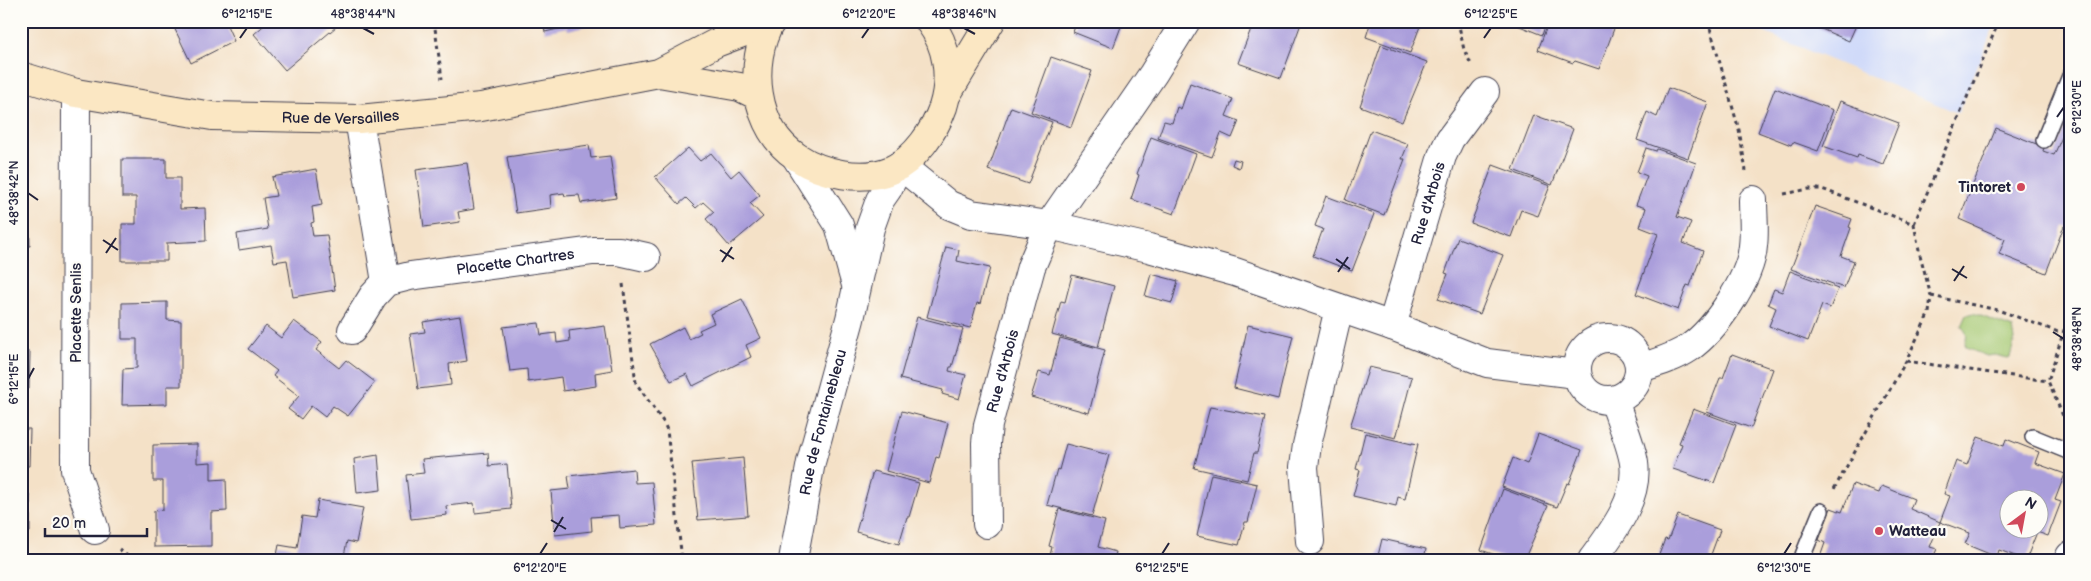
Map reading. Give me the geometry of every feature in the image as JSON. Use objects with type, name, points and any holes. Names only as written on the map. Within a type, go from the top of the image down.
[{"type":"street","points":[[929,21],[934,27],[945,53],[948,71],[947,94]]},
{"type":"street","points":[[771,22],[764,35],[757,74],[758,96],[768,124],[796,157],[815,167],[835,173],[878,175],[893,170],[900,165],[917,150],[930,133],[941,112],[947,94],[991,21]]},
{"type":"street","name":"Rue d'Arbois","points":[[988,524],[986,443],[988,425],[1031,267],[1048,225],[1154,74],[1186,21]]},
{"type":"street","name":"Rue de Versailles","points":[[21,76],[76,93],[212,116],[359,119],[481,107],[659,73],[716,43],[771,22]]},
{"type":"street","name":"Rue de Versailles","points":[[659,73],[740,87],[758,96]]},
{"type":"street","name":"Rue d'Arbois","points":[[1392,326],[1442,156],[1450,139],[1485,92]]},
{"type":"street","name":"Placette Senlis","points":[[76,93],[75,470],[95,530]]},
{"type":"street","points":[[352,330],[373,296],[386,282],[359,119]]},
{"type":"street","name":"Rue de Fontainebleau","points":[[796,157],[839,225],[857,286]]},
{"type":"street","points":[[900,165],[949,205],[971,214],[1048,225],[1149,248],[1226,269],[1392,326],[1487,363],[1576,374]]},
{"type":"street","name":"Rue de Fontainebleau","points":[[793,560],[811,462],[850,319],[870,228],[880,200],[900,165]]},
{"type":"street","points":[[1640,368],[1672,357],[1689,348],[1704,336],[1718,318],[1748,267],[1754,247],[1754,200]]},
{"type":"street","name":"Placette Chartres","points":[[386,282],[410,276],[594,251],[619,251],[646,257]]},
{"type":"street","points":[[1310,541],[1304,467],[1306,445],[1339,308]]},
{"type":"street","points":[[1612,337],[1626,343],[1636,354],[1640,368],[1636,383],[1627,394],[1614,400],[1597,399],[1583,389],[1576,374],[1577,359],[1585,346],[1597,339],[1612,337]]},
{"type":"street","points":[[1592,560],[1611,535],[1625,509],[1632,488],[1634,464],[1614,400]]},
{"type":"street","points":[[2068,560],[2070,556]]},
{"type":"lane","points":[[2044,140],[2070,76]]},
{"type":"lane","points":[[2032,437],[2070,452]]},
{"type":"lane","points":[[1801,560],[1821,511]]},
{"type":"path","points":[[434,21],[444,112]]},
{"type":"path","points":[[1458,21],[1464,50],[1485,92]]},
{"type":"path","points":[[1708,21],[1739,130],[1742,154],[1754,200],[1809,188],[1822,189],[1914,224]]},
{"type":"path","points":[[1821,511],[1906,360],[1928,313],[1931,296],[1914,224],[1999,21]]},
{"type":"path","points":[[619,251],[636,383],[667,430],[682,560]]},
{"type":"path","points":[[1931,296],[1998,310],[2061,333]]},
{"type":"path","points":[[2070,311],[2061,333],[2048,381],[2070,430]]},
{"type":"path","points":[[1906,360],[2048,381]]},
{"type":"shaded area","points":[[1737,21],[1996,21],[1958,113]]},
{"type":"green space","points":[[1973,313],[2013,328],[2015,339],[2010,357],[1987,356],[1966,348],[1966,335],[1961,326],[1966,315]]},
{"type":"building","points":[[171,21],[225,21],[234,41],[191,63]]},
{"type":"building","points":[[269,21],[343,21],[285,70],[254,34]]},
{"type":"building","points":[[357,21],[369,21],[362,27]]},
{"type":"building","points":[[543,21],[604,22],[568,30],[567,27],[545,32]]},
{"type":"building","points":[[1077,21],[1128,21],[1126,25],[1122,24],[1113,48],[1073,32]]},
{"type":"building","points":[[1254,21],[1302,21],[1281,78],[1238,63]]},
{"type":"building","points":[[1371,21],[1422,21],[1410,53],[1366,37]]},
{"type":"building","points":[[1507,21],[1547,21],[1542,35]]},
{"type":"building","points":[[1549,21],[1622,21],[1619,27],[1615,26],[1599,69],[1575,61],[1573,63],[1538,50]]},
{"type":"building","points":[[1803,21],[1858,21],[1849,41]]},
{"type":"building","points":[[1381,45],[1427,62],[1402,122],[1360,106]]},
{"type":"building","points":[[1051,57],[1092,71],[1071,127],[1031,112]]},
{"type":"building","points":[[1190,83],[1233,99],[1226,116],[1239,121],[1232,138],[1221,133],[1212,157],[1158,138],[1164,121],[1172,123],[1177,107],[1181,109]]},
{"type":"building","points":[[1668,88],[1708,102],[1688,158],[1637,140],[1647,112],[1657,117]]},
{"type":"building","points":[[1775,88],[1833,110],[1818,151],[1793,142],[1791,145],[1758,132]]},
{"type":"building","points":[[1840,101],[1899,123],[1883,164],[1858,155],[1857,158],[1823,146]]},
{"type":"building","points":[[1011,107],[1052,122],[1028,184],[988,170]]},
{"type":"building","points":[[1534,115],[1573,129],[1552,185],[1513,170]]},
{"type":"building","name":"Tintoret","points":[[2070,119],[2070,229],[2064,226],[2046,273],[1999,254],[2005,239],[1959,219],[1996,128],[2044,147],[2043,151],[2054,155]]},
{"type":"building","points":[[1371,130],[1408,144],[1402,159],[1405,159],[1384,215],[1345,200]]},
{"type":"building","points":[[1151,137],[1196,154],[1174,214],[1131,199],[1139,175],[1137,174]]},
{"type":"building","points":[[589,145],[591,158],[610,156],[616,198],[581,203],[579,195],[565,196],[564,193],[550,195],[551,208],[516,213],[507,157]]},
{"type":"building","points":[[688,148],[700,161],[711,153],[731,177],[739,170],[760,195],[750,203],[763,217],[729,246],[706,219],[714,212],[703,202],[696,208],[686,198],[679,204],[655,177]]},
{"type":"building","points":[[1646,148],[1656,151],[1657,149],[1696,163],[1677,217],[1691,222],[1683,243],[1703,251],[1690,286],[1687,285],[1678,310],[1636,294],[1658,234],[1640,227],[1646,208],[1636,205],[1647,176],[1637,172]]},
{"type":"building","points":[[122,159],[166,159],[166,178],[180,178],[180,209],[205,208],[206,241],[167,243],[167,261],[122,261],[122,224],[136,224],[136,197],[122,197]]},
{"type":"building","points":[[1234,159],[1241,161],[1239,168],[1232,165]]},
{"type":"building","points":[[467,163],[474,209],[458,212],[460,222],[424,227],[416,170]]},
{"type":"building","points":[[1493,165],[1550,186],[1538,216],[1521,210],[1511,237],[1471,223]]},
{"type":"building","points":[[316,169],[322,205],[312,207],[314,222],[311,223],[313,236],[327,235],[335,290],[293,297],[287,260],[274,262],[271,245],[239,250],[237,234],[268,229],[263,198],[276,196],[272,177]]},
{"type":"building","points":[[1326,196],[1374,214],[1352,271],[1313,256],[1323,229],[1315,226]]},
{"type":"building","points":[[1815,206],[1852,219],[1849,227],[1851,228],[1841,256],[1854,261],[1844,288],[1791,269]]},
{"type":"building","points":[[21,210],[29,210],[30,246],[25,246],[25,267],[21,267]]},
{"type":"building","points":[[1458,238],[1503,255],[1480,314],[1438,299],[1448,274],[1445,273]]},
{"type":"building","points":[[946,247],[959,250],[957,261],[990,268],[980,304],[977,303],[970,328],[927,317]]},
{"type":"building","points":[[1790,271],[1838,289],[1830,308],[1822,305],[1808,341],[1769,326],[1776,308],[1768,304],[1774,289],[1782,292]]},
{"type":"building","points":[[1151,274],[1178,281],[1172,303],[1145,296]]},
{"type":"building","points":[[1072,275],[1114,286],[1098,347],[1052,334],[1061,301],[1065,302]]},
{"type":"building","points":[[742,299],[761,338],[746,345],[751,357],[693,386],[687,374],[671,381],[650,344],[683,327],[689,339],[701,333],[699,330],[714,323],[710,314]]},
{"type":"building","points":[[167,302],[167,320],[181,321],[181,386],[167,386],[167,404],[122,405],[123,369],[137,368],[137,339],[122,339],[122,303]]},
{"type":"building","points":[[460,316],[467,361],[449,364],[451,385],[418,389],[410,334],[425,332],[423,322]]},
{"type":"building","points":[[917,317],[963,329],[952,367],[950,367],[949,371],[966,375],[959,399],[942,394],[943,390],[900,379]]},
{"type":"building","points":[[294,321],[322,342],[316,350],[339,368],[346,360],[375,382],[348,416],[333,406],[325,417],[311,406],[301,419],[288,409],[299,396],[273,376],[277,371],[248,349],[266,326],[281,338]]},
{"type":"building","points":[[539,323],[541,335],[556,333],[557,343],[570,341],[569,331],[605,326],[612,370],[595,373],[596,386],[563,391],[561,377],[528,382],[527,369],[510,371],[503,327]]},
{"type":"building","points":[[1248,325],[1293,336],[1278,399],[1234,388]]},
{"type":"building","points":[[1060,338],[1105,350],[1089,413],[1031,397],[1039,372],[1050,375]]},
{"type":"building","points":[[21,352],[30,352],[29,389],[21,389]]},
{"type":"building","points":[[1732,354],[1773,369],[1751,428],[1707,412],[1720,378],[1723,378]]},
{"type":"building","points":[[1369,367],[1412,377],[1396,438],[1350,427]]},
{"type":"building","points":[[1210,407],[1265,417],[1257,453],[1254,453],[1247,480],[1194,468]]},
{"type":"building","points":[[1693,409],[1736,425],[1714,483],[1673,469],[1682,444],[1679,443]]},
{"type":"building","points":[[902,411],[948,423],[939,458],[936,457],[929,483],[886,471]]},
{"type":"building","points":[[21,429],[30,429],[29,466],[21,466]]},
{"type":"building","points":[[1365,433],[1418,444],[1405,499],[1398,497],[1396,506],[1353,496],[1360,470],[1356,469]]},
{"type":"building","points":[[1538,434],[1582,450],[1569,484],[1567,483],[1557,507],[1502,487],[1513,458],[1527,464]]},
{"type":"building","points":[[1978,437],[2004,446],[2006,439],[2039,452],[2035,463],[2065,474],[2055,500],[2061,502],[2048,536],[2048,488],[1998,488],[1998,538],[2035,538],[2026,560],[1999,550],[1997,557],[1965,544],[1970,533],[1940,522],[1950,496],[1944,494],[1956,461],[1967,465]]},
{"type":"building","points":[[197,444],[197,463],[211,462],[211,480],[226,479],[227,511],[211,512],[211,546],[154,547],[154,511],[163,510],[163,481],[153,481],[153,445]]},
{"type":"building","points":[[1066,444],[1109,455],[1092,516],[1047,505]]},
{"type":"building","points":[[488,453],[489,466],[507,464],[511,509],[475,513],[474,503],[446,506],[447,515],[411,519],[406,475],[424,473],[422,459]]},
{"type":"building","points":[[378,455],[381,490],[357,493],[354,459]]},
{"type":"building","points":[[743,458],[748,516],[698,520],[692,463]]},
{"type":"building","points":[[634,469],[635,483],[652,482],[656,525],[620,528],[619,515],[591,517],[592,531],[555,535],[551,491],[570,489],[568,476]]},
{"type":"building","points":[[873,471],[919,483],[899,544],[856,532]]},
{"type":"building","points":[[1211,474],[1257,484],[1248,522],[1245,522],[1239,545],[1197,536]]},
{"type":"building","name":"Watteau","points":[[1853,484],[1879,493],[1882,486],[1914,499],[1910,509],[1940,522],[1930,547],[1937,549],[1932,560],[1819,560],[1825,543],[1819,540],[1831,508],[1842,512]]},
{"type":"building","points":[[1503,489],[1548,506],[1524,560],[1510,560],[1481,550]]},
{"type":"building","points":[[21,495],[30,495],[30,532],[21,532]]},
{"type":"building","points":[[318,500],[363,508],[356,543],[347,541],[344,556],[341,556],[340,560],[276,560],[279,545],[297,548],[302,516],[315,518]]},
{"type":"building","points":[[1059,509],[1105,521],[1098,547],[1116,552],[1114,560],[1049,560],[1052,547],[1049,546]]},
{"type":"building","points":[[1678,515],[1720,530],[1709,560],[1657,560],[1665,539],[1668,540]]},
{"type":"building","points":[[1382,539],[1426,549],[1424,560],[1377,560]]},
{"type":"place","name":"Tintoret","points":[[2021,187]]},
{"type":"place","name":"Watteau","points":[[1879,531]]}]
